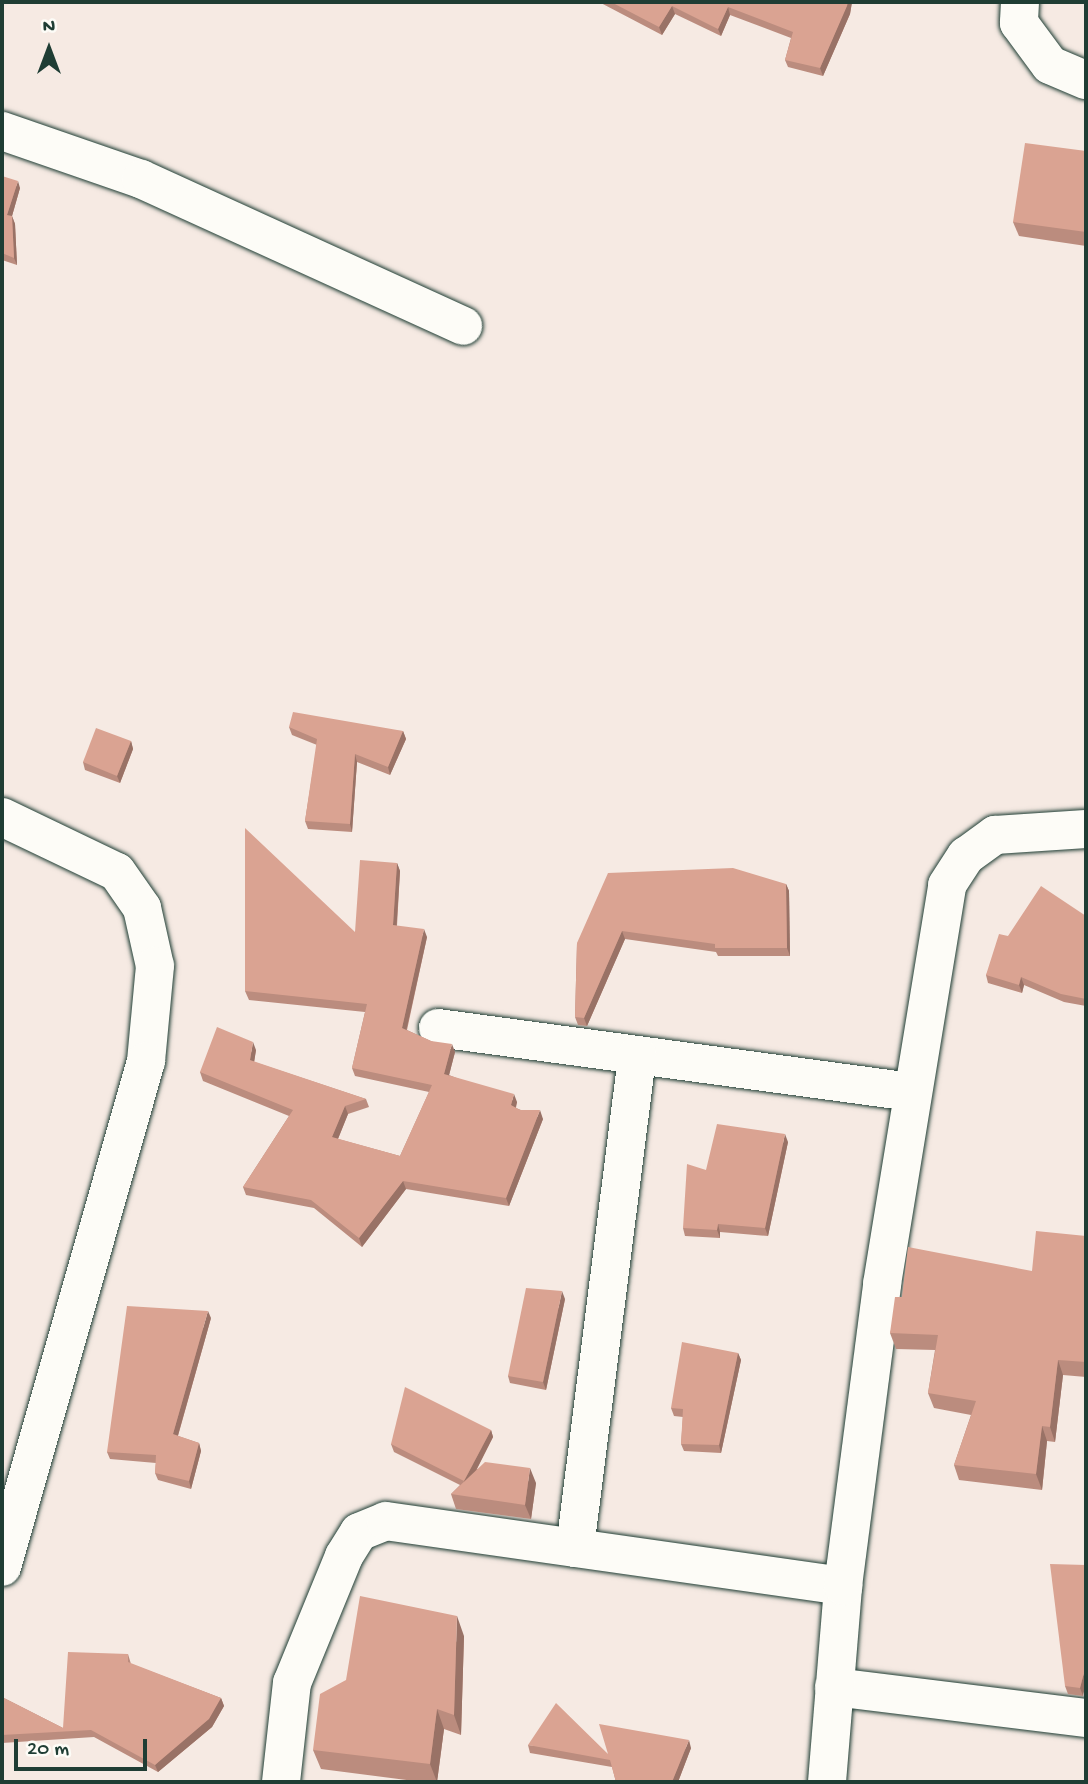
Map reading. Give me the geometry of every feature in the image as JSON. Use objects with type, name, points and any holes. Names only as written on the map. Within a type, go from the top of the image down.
[{"type":"street","points":[[1020,2],[1019,23],[1050,65],[1086,80]]},
{"type":"street","points":[[2,131],[141,179],[463,326]]},
{"type":"street","points":[[2,817],[117,872],[142,908],[155,966],[146,1062],[2,1567]]},
{"type":"street","points":[[827,1782],[843,1586],[882,1284],[947,885],[959,866],[995,835],[1086,829]]},
{"type":"street","points":[[438,1028],[913,1092]]},
{"type":"street","points":[[575,1548],[637,1055]]},
{"type":"street","points":[[281,1782],[292,1683],[344,1556],[359,1532],[386,1521],[843,1586]]},
{"type":"street","points":[[834,1687],[1086,1718]]},
{"type":"building","points":[[611,2],[848,2],[820,68],[785,60],[793,32],[728,7],[718,29],[672,6],[659,27]]},
{"type":"building","points":[[1025,143],[1086,151],[1086,232],[1013,222]]},
{"type":"building","points":[[2,176],[18,181],[7,215],[12,216],[14,258],[2,253]]},
{"type":"building","points":[[293,712],[403,731],[388,767],[355,754],[350,824],[305,821],[317,739],[289,727]]},
{"type":"building","points":[[96,728],[131,741],[117,776],[83,762]]},
{"type":"building","points":[[245,828],[355,932],[360,860],[397,863],[393,925],[424,929],[402,1028],[431,1041],[452,1044],[444,1074],[514,1094],[511,1105],[520,1110],[540,1110],[506,1198],[403,1181],[359,1238],[311,1200],[243,1187],[293,1110],[200,1072],[217,1027],[253,1042],[250,1060],[366,1099],[345,1106],[332,1137],[400,1156],[432,1085],[352,1068],[367,1004],[245,991]]},
{"type":"building","points":[[733,868],[786,884],[787,948],[715,948],[715,944],[622,931],[584,1018],[575,1017],[577,943],[608,873]]},
{"type":"building","points":[[1041,886],[1086,916],[1086,999],[1061,994],[1021,977],[1019,985],[986,975],[999,934],[1008,936]]},
{"type":"building","points":[[717,1124],[785,1134],[765,1228],[718,1224],[717,1230],[683,1228],[687,1164],[706,1170]]},
{"type":"building","points":[[1036,1231],[1086,1236],[1086,1362],[1058,1360],[1050,1427],[1042,1426],[1036,1474],[954,1465],[976,1401],[928,1393],[938,1335],[890,1333],[895,1297],[902,1297],[908,1247],[1032,1271]]},
{"type":"building","points":[[526,1288],[562,1291],[543,1382],[508,1376]]},
{"type":"building","points":[[127,1306],[208,1311],[173,1434],[199,1443],[189,1481],[155,1473],[156,1455],[107,1452]]},
{"type":"building","points":[[682,1342],[738,1353],[719,1445],[681,1444],[683,1409],[671,1408]]},
{"type":"building","points":[[405,1387],[491,1430],[464,1481],[391,1444]]},
{"type":"building","points":[[485,1462],[530,1468],[525,1505],[451,1494]]},
{"type":"building","points":[[1050,1564],[1086,1565],[1086,1665],[1080,1688],[1065,1686]]},
{"type":"building","points":[[360,1596],[457,1616],[454,1715],[437,1709],[430,1764],[313,1750],[320,1694],[346,1680]]},
{"type":"building","points":[[68,1652],[128,1654],[128,1662],[221,1698],[209,1719],[155,1765],[91,1730],[2,1735],[2,1697],[63,1728]]},
{"type":"building","points":[[556,1703],[608,1754],[599,1724],[689,1740],[672,1782],[616,1782],[610,1760],[528,1745]]}]
